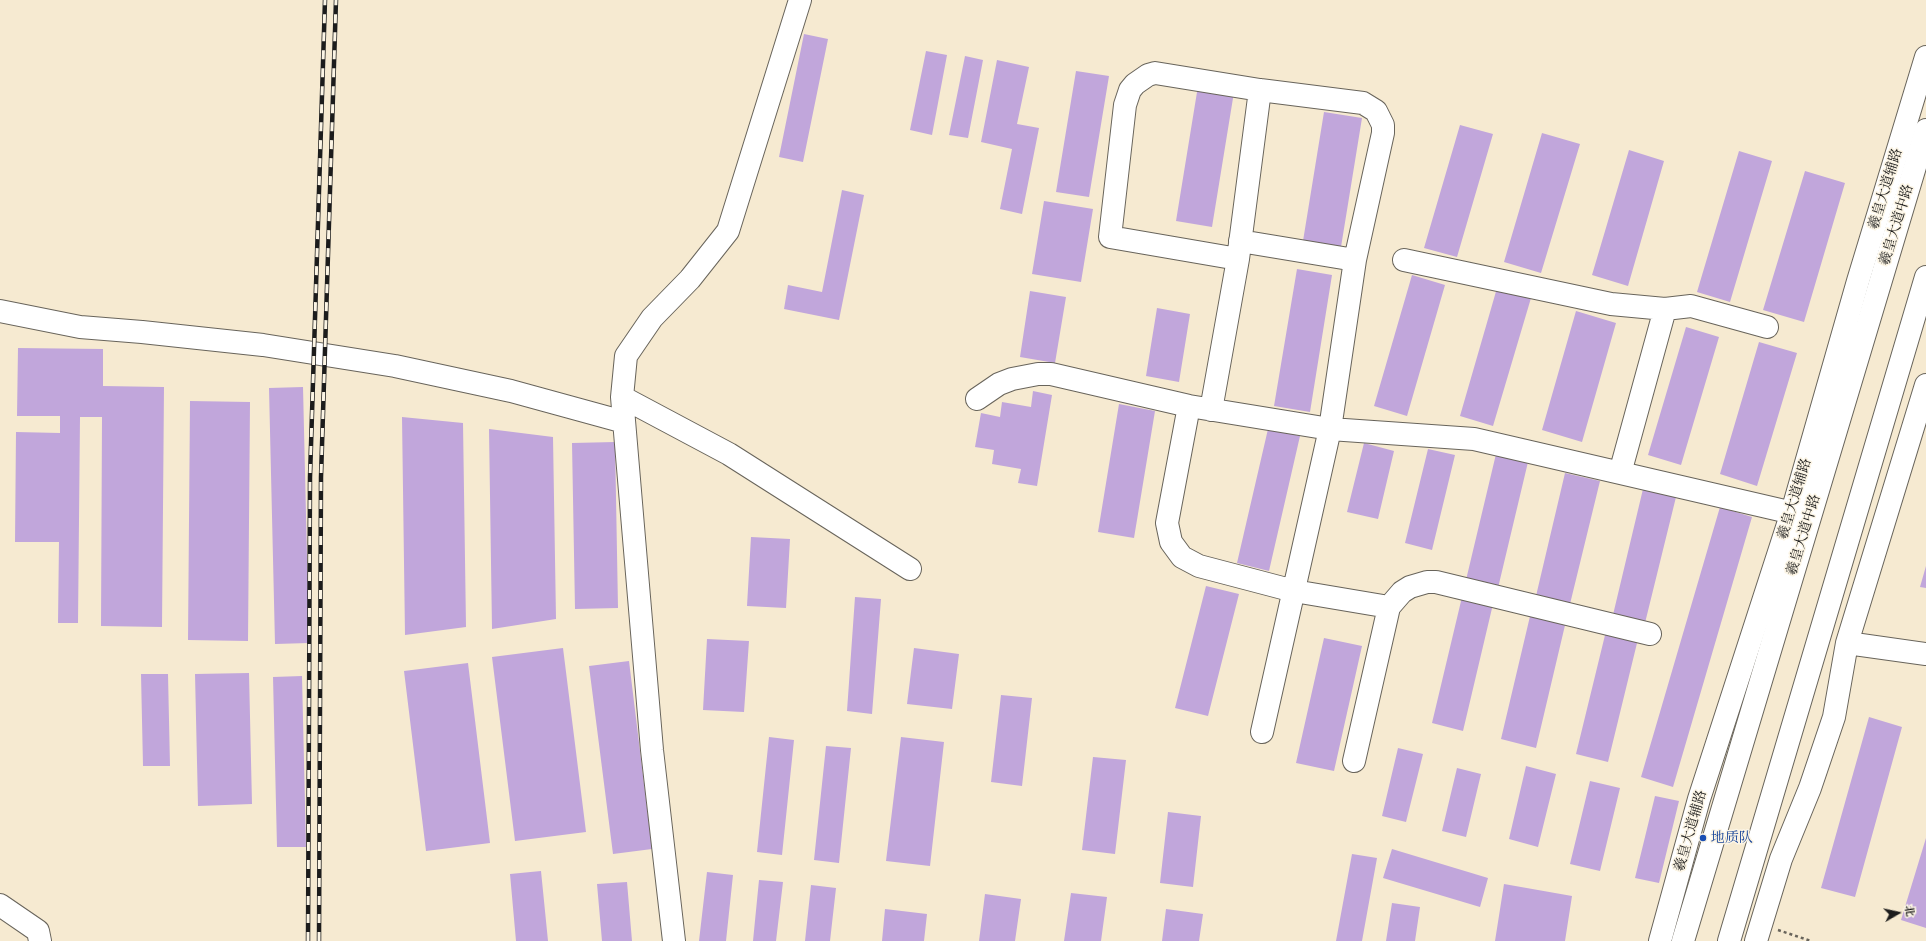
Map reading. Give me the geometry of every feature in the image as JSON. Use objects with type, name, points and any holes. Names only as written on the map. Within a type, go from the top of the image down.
[{"type":"street","points":[[674,941],[652,750],[624,422],[622,397],[626,356],[652,318],[690,279],[728,230],[800,0]]},
{"type":"street","name":"羲皇大道辅路","points":[[1660,941],[1699,799],[1800,514],[1858,281],[1926,57]]},
{"type":"street","points":[[1262,732],[1330,429],[1355,260],[1383,133],[1380,118],[1376,111],[1363,103],[1260,90],[1155,73],[1148,75],[1135,84],[1130,90],[1125,105],[1110,237],[1355,260]]},
{"type":"street","points":[[1211,410],[1239,250],[1260,90]]},
{"type":"street","name":"羲皇大道中路","points":[[1683,941],[1800,514],[1926,130]]},
{"type":"street","points":[[1404,260],[1611,304],[1665,309],[1691,306],[1767,327]]},
{"type":"street","points":[[1729,941],[1926,277]]},
{"type":"street","points":[[1620,473],[1665,309]]},
{"type":"street","points":[[0,311],[80,328],[142,332],[263,345],[395,366],[511,391],[624,422]]},
{"type":"street","points":[[977,399],[999,384],[1012,379],[1038,374],[1051,374],[1189,406],[1330,429],[1474,439],[1800,514]]},
{"type":"street","points":[[1759,933],[1781,859],[1810,788],[1834,717],[1847,643],[1926,385]]},
{"type":"street","points":[[622,397],[729,454],[910,569]]},
{"type":"street","points":[[1189,406],[1168,514],[1168,533],[1171,542],[1182,557],[1199,566],[1294,591],[1389,607]]},
{"type":"street","points":[[1354,761],[1389,607],[1402,592],[1410,587],[1427,582],[1436,582],[1650,634]]},
{"type":"street","points":[[1847,643],[1926,654]]},
{"type":"street","points":[[0,905],[38,931],[40,941]]},
{"type":"path","points":[[1759,933],[1811,941]]},
{"type":"building","points":[[804,34],[828,39],[803,162],[779,157]]},
{"type":"building","points":[[926,51],[947,55],[932,135],[910,130]]},
{"type":"building","points":[[965,56],[983,60],[968,138],[949,135]]},
{"type":"building","points":[[997,60],[1029,67],[1017,124],[1039,128],[1022,214],[1000,209],[1012,149],[981,142]]},
{"type":"building","points":[[1076,71],[1109,76],[1089,197],[1056,192]]},
{"type":"building","points":[[1198,86],[1234,92],[1212,227],[1176,221]]},
{"type":"building","points":[[1324,112],[1362,118],[1341,247],[1303,241]]},
{"type":"building","points":[[1460,125],[1493,134],[1457,257],[1424,248]]},
{"type":"building","points":[[1542,133],[1580,144],[1541,273],[1504,262]]},
{"type":"building","points":[[1629,150],[1664,161],[1628,286],[1592,275]]},
{"type":"building","points":[[1739,151],[1772,161],[1730,302],[1697,292]]},
{"type":"building","points":[[1805,171],[1845,183],[1804,322],[1763,310]]},
{"type":"building","points":[[842,190],[864,195],[839,320],[784,309],[788,285],[822,292]]},
{"type":"building","points":[[1044,201],[1093,209],[1081,282],[1032,274]]},
{"type":"building","points":[[1297,269],[1332,275],[1310,412],[1274,406]]},
{"type":"building","points":[[1412,275],[1445,285],[1407,416],[1374,406]]},
{"type":"building","points":[[1497,288],[1531,298],[1493,426],[1460,416]]},
{"type":"building","points":[[1030,291],[1066,297],[1055,363],[1020,357]]},
{"type":"building","points":[[1157,308],[1190,314],[1179,382],[1146,376]]},
{"type":"building","points":[[1576,311],[1616,323],[1582,442],[1542,430]]},
{"type":"building","points":[[1686,327],[1719,337],[1681,465],[1648,455]]},
{"type":"building","points":[[1759,342],[1797,353],[1757,486],[1720,474]]},
{"type":"building","points":[[18,348],[103,349],[103,386],[164,387],[162,627],[101,626],[102,417],[80,417],[78,623],[58,623],[59,542],[15,542],[16,432],[60,433],[60,416],[17,416]]},
{"type":"building","points":[[303,387],[309,643],[275,644],[269,388]]},
{"type":"building","points":[[1033,391],[1052,395],[1037,486],[1018,483],[1021,469],[992,464],[994,450],[975,447],[981,413],[1000,417],[1002,402],[1031,407]]},
{"type":"building","points":[[190,401],[250,402],[248,641],[188,640]]},
{"type":"building","points":[[1119,404],[1155,411],[1134,538],[1098,532]]},
{"type":"building","points":[[402,417],[463,423],[466,627],[405,635]]},
{"type":"building","points":[[489,429],[553,437],[556,619],[492,629]]},
{"type":"building","points":[[1268,429],[1300,436],[1269,571],[1237,563]]},
{"type":"building","points":[[615,442],[618,608],[575,609],[572,443]]},
{"type":"building","points":[[1364,443],[1394,451],[1378,519],[1347,512]]},
{"type":"building","points":[[1428,449],[1455,455],[1432,550],[1405,543]]},
{"type":"building","points":[[1496,454],[1528,462],[1498,588],[1466,580]]},
{"type":"building","points":[[1565,473],[1600,481],[1570,604],[1536,596]]},
{"type":"building","points":[[1643,489],[1676,497],[1644,627],[1612,619]]},
{"type":"building","points":[[1720,507],[1752,517],[1673,787],[1641,777]]},
{"type":"building","points":[[751,537],[790,539],[786,608],[747,606]]},
{"type":"building","points":[[1926,566],[1926,588],[1920,587]]},
{"type":"building","points":[[1206,586],[1239,594],[1208,716],[1175,708]]},
{"type":"building","points":[[855,597],[881,599],[872,714],[847,711]]},
{"type":"building","points":[[1462,597],[1493,604],[1463,731],[1432,723]]},
{"type":"building","points":[[1531,612],[1566,621],[1536,748],[1501,739]]},
{"type":"building","points":[[1606,631],[1638,639],[1608,762],[1576,754]]},
{"type":"building","points":[[1324,638],[1362,646],[1334,771],[1296,763]]},
{"type":"building","points":[[707,639],[749,641],[744,712],[703,710]]},
{"type":"building","points":[[563,648],[586,832],[515,841],[492,657]]},
{"type":"building","points":[[914,648],[959,654],[952,709],[907,704]]},
{"type":"building","points":[[629,661],[652,849],[613,854],[589,666]]},
{"type":"building","points":[[468,663],[490,843],[426,851],[404,671]]},
{"type":"building","points":[[249,673],[252,804],[198,806],[195,674]]},
{"type":"building","points":[[141,674],[168,674],[170,766],[143,766]]},
{"type":"building","points":[[302,676],[306,847],[277,847],[273,677]]},
{"type":"building","points":[[1001,695],[1032,698],[1022,786],[991,782]]},
{"type":"building","points":[[1869,717],[1902,727],[1855,897],[1821,888]]},
{"type":"building","points":[[769,737],[794,740],[782,855],[757,852]]},
{"type":"building","points":[[901,737],[944,742],[930,866],[886,861]]},
{"type":"building","points":[[826,746],[851,748],[839,863],[814,860]]},
{"type":"building","points":[[1398,748],[1423,754],[1406,822],[1382,816]]},
{"type":"building","points":[[1093,757],[1126,760],[1115,854],[1082,850]]},
{"type":"building","points":[[1526,766],[1556,774],[1538,847],[1509,839]]},
{"type":"building","points":[[1457,768],[1481,774],[1466,837],[1442,831]]},
{"type":"building","points":[[1590,781],[1620,788],[1600,871],[1570,864]]},
{"type":"building","points":[[1655,796],[1679,801],[1659,883],[1635,878]]},
{"type":"building","points":[[1168,812],[1201,816],[1193,887],[1160,883]]},
{"type":"building","points":[[1926,838],[1926,928],[1901,920]]},
{"type":"building","points":[[1392,849],[1488,878],[1480,907],[1383,878]]},
{"type":"building","points":[[1352,854],[1377,858],[1362,941],[1336,941]]},
{"type":"building","points":[[541,871],[548,941],[516,941],[510,874]]},
{"type":"building","points":[[707,872],[733,875],[726,941],[699,941]]},
{"type":"building","points":[[759,880],[783,882],[776,941],[753,941]]},
{"type":"building","points":[[627,882],[632,941],[602,941],[597,884]]},
{"type":"building","points":[[1504,884],[1572,896],[1565,941],[1495,941]]},
{"type":"building","points":[[811,885],[836,888],[830,941],[805,941]]},
{"type":"building","points":[[1071,893],[1107,897],[1101,941],[1064,941]]},
{"type":"building","points":[[985,894],[1021,899],[1015,941],[979,941]]},
{"type":"building","points":[[1392,903],[1420,907],[1415,941],[1386,941]]},
{"type":"building","points":[[885,909],[927,914],[924,941],[882,941]]},
{"type":"building","points":[[1166,909],[1203,914],[1199,941],[1162,941]]},
{"type":"railway","points":[[308,941],[310,477],[325,0]]},
{"type":"railway","points":[[319,941],[321,477],[336,0]]},
{"type":"place","name":"地质队","points":[[1703,838]]}]
